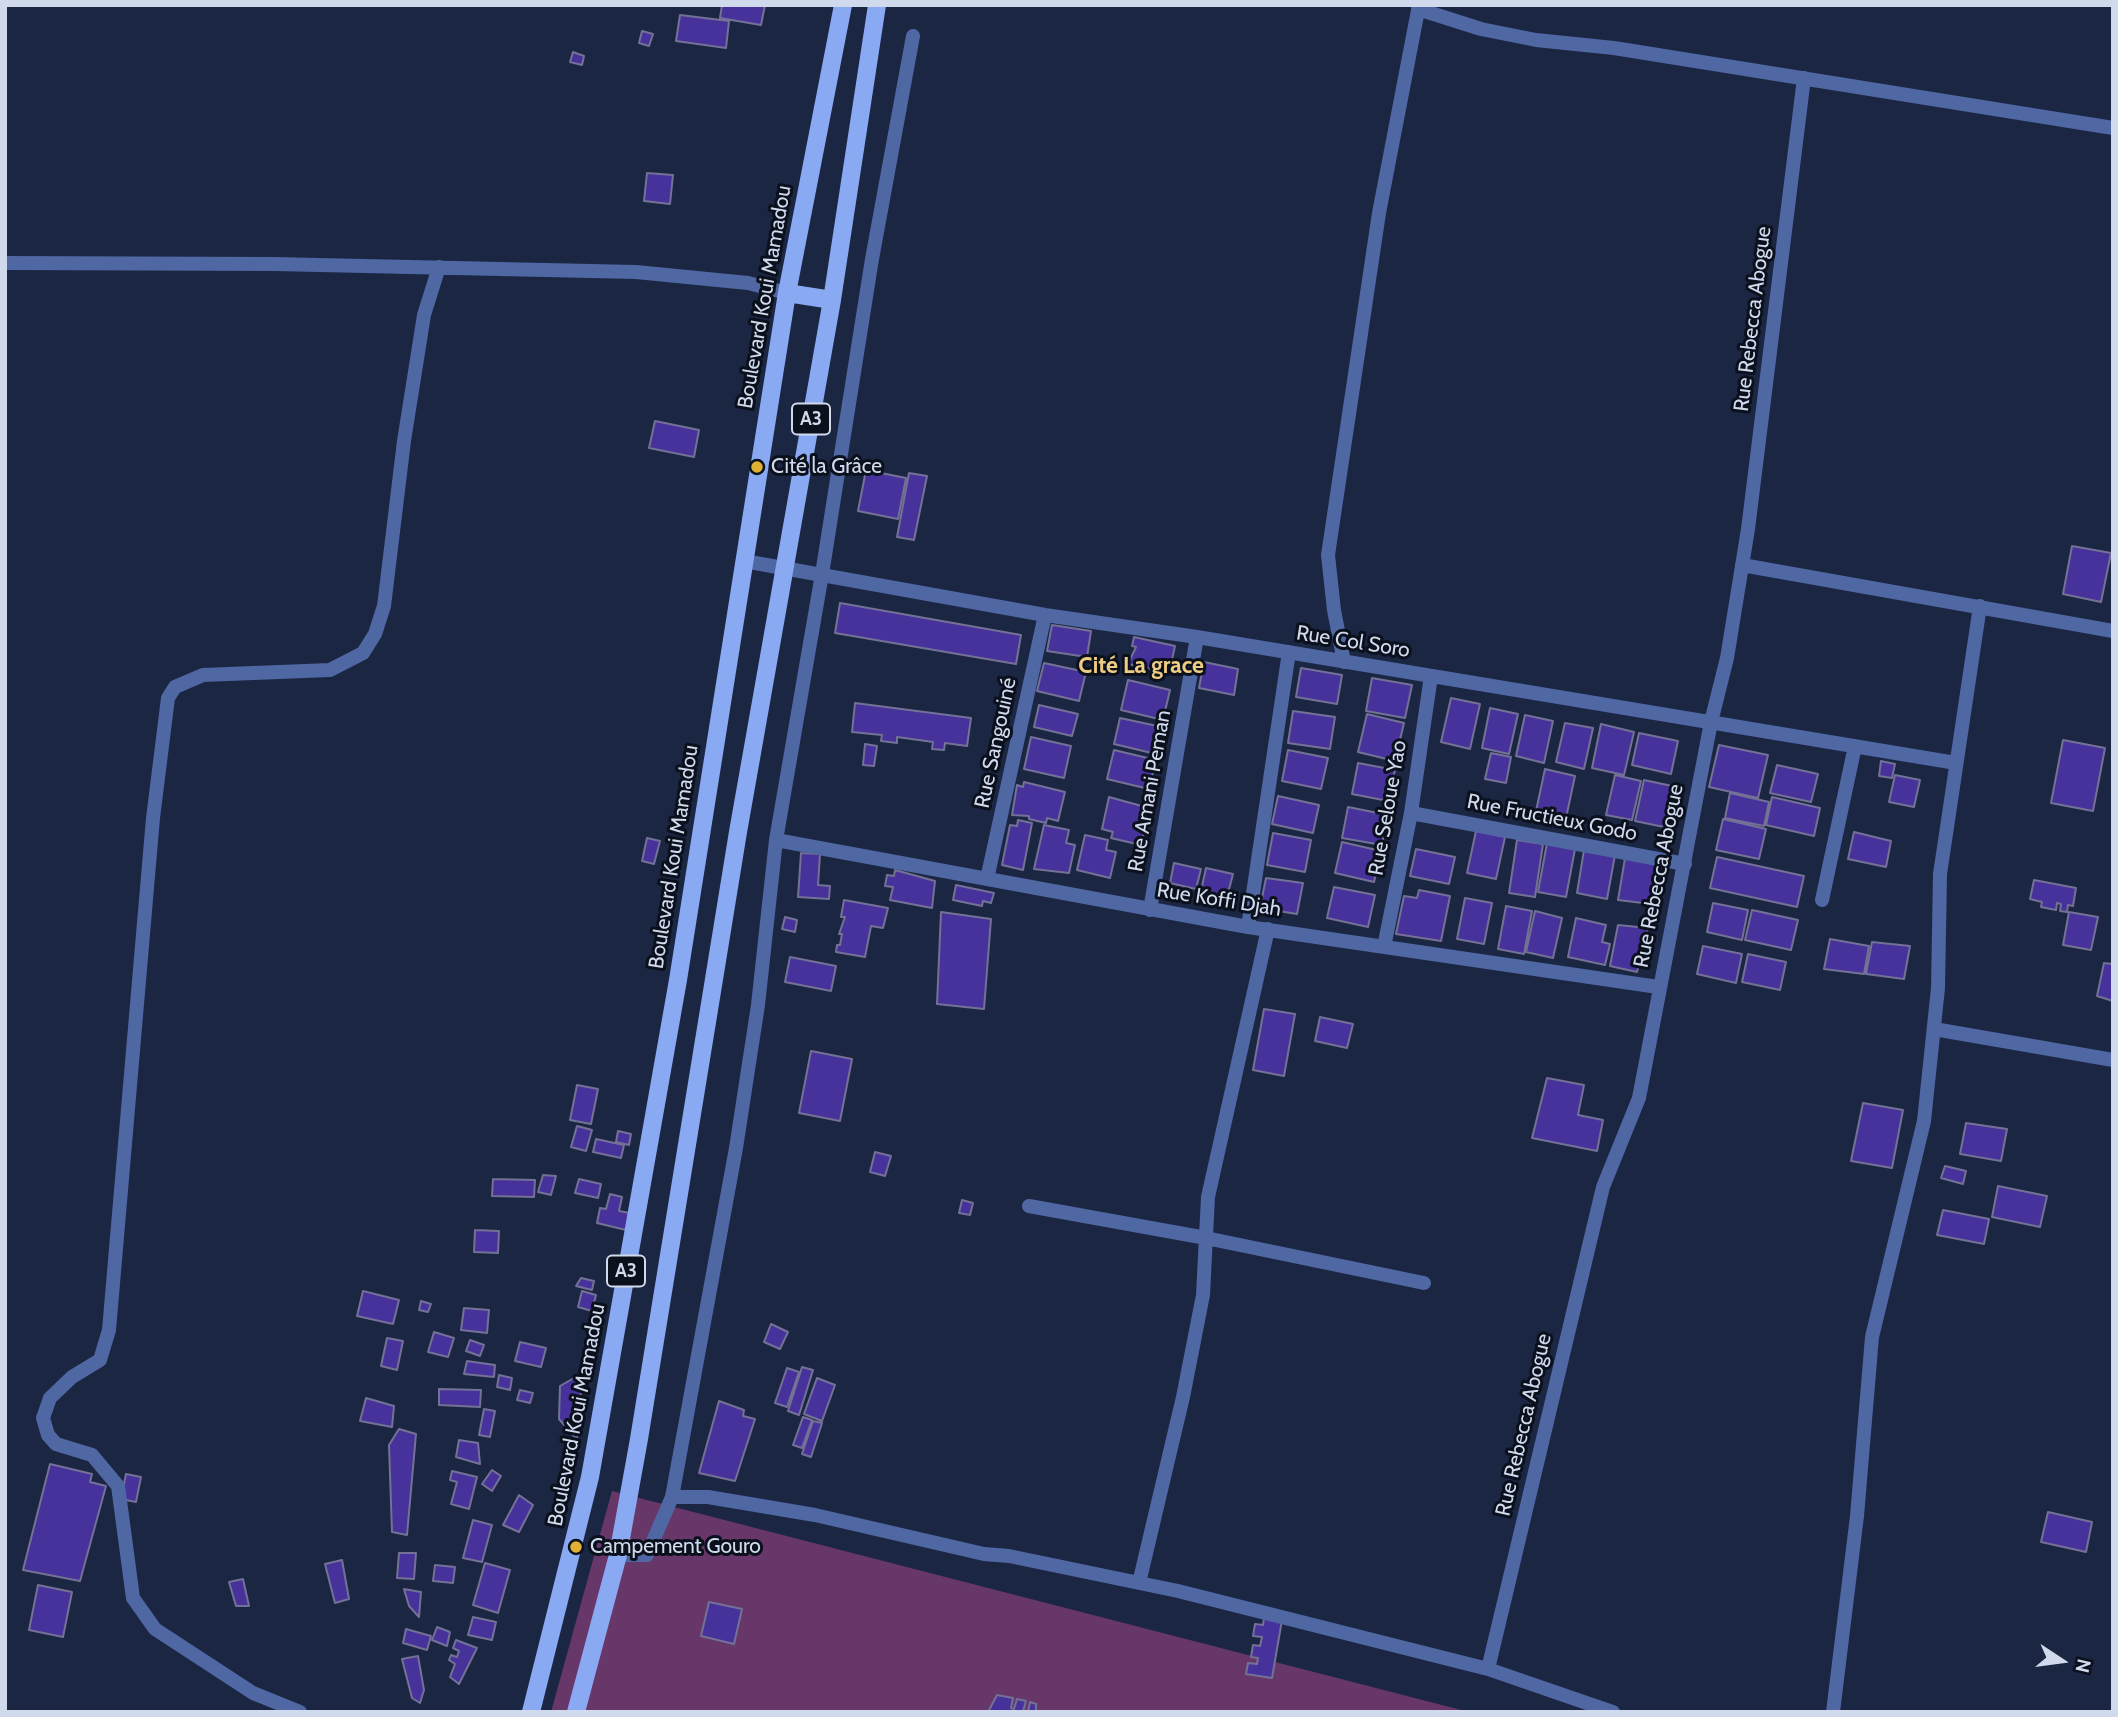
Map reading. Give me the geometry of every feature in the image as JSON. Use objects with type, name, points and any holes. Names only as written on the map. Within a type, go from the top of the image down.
[{"type":"main road","name":"Boulevard Koui Mamadou","points":[[531,1712],[590,1477],[678,980],[787,293],[843,5]]},
{"type":"main road","name":"A3","points":[[576,1712],[618,1555],[665,1289],[737,832],[832,300],[877,5]]},
{"type":"main road","points":[[787,293],[832,300]]},
{"type":"street","points":[[1344,662],[1334,610],[1328,555],[1379,213],[1418,7],[1481,29],[1536,40],[1614,48],[2113,128]]},
{"type":"street","points":[[618,1555],[647,1555],[673,1497],[754,1031],[776,839],[822,574],[872,258],[913,36]]},
{"type":"street","name":"Rue Rebecca Abogue","points":[[1488,1669],[1603,1187],[1639,1098],[1658,987],[1685,864],[1711,722],[1727,658],[1742,565],[1804,78]]},
{"type":"street","points":[[5,263],[439,267],[636,272],[748,283],[787,293]]},
{"type":"street","points":[[300,1712],[253,1693],[155,1629],[133,1598],[118,1486],[92,1455],[57,1444],[48,1435],[43,1418],[50,1398],[72,1377],[100,1360],[109,1330],[153,818],[168,698],[175,687],[203,676],[330,670],[363,653],[375,634],[386,595],[404,441],[424,315],[439,267]]},
{"type":"street","name":"Rue Col Soro","points":[[744,561],[1045,615],[1197,637],[1956,763]]},
{"type":"street","points":[[1742,565],[2113,631]]},
{"type":"street","points":[[1833,1712],[1857,1516],[1872,1337],[1924,1121],[1938,988],[1940,874],[1980,606]]},
{"type":"street","name":"Rue Sangouiné","points":[[987,880],[1045,615]]},
{"type":"street","name":"Rue Amani Peman","points":[[1150,910],[1197,637]]},
{"type":"street","points":[[1248,927],[1289,652]]},
{"type":"street","name":"Rue Seloue Yao","points":[[1384,947],[1410,813],[1431,676]]},
{"type":"street","points":[[1822,900],[1855,746]]},
{"type":"street","name":"Rue Fructieux Godo","points":[[1410,813],[1685,864]]},
{"type":"street","name":"Rue Koffi Djah","points":[[776,839],[1248,927],[1658,987]]},
{"type":"street","points":[[1139,1583],[1203,1296],[1208,1197],[1268,929]]},
{"type":"street","points":[[1934,1029],[2113,1060]]},
{"type":"street","points":[[1029,1206],[1206,1238],[1424,1283]]},
{"type":"street","points":[[673,1497],[708,1497],[815,1515],[984,1554],[1139,1583],[1488,1669],[1613,1712]]},
{"type":"shaded area","points":[[612,1491],[1469,1712],[551,1712]]},
{"type":"building","points":[[722,5],[765,5],[761,25],[720,18]]},
{"type":"building","points":[[680,15],[729,21],[726,48],[676,41]]},
{"type":"building","points":[[642,31],[653,34],[649,46],[639,43]]},
{"type":"building","points":[[573,52],[584,56],[582,65],[570,62]]},
{"type":"building","points":[[647,173],[673,175],[670,204],[644,201]]},
{"type":"building","points":[[655,421],[699,430],[694,457],[649,448]]},
{"type":"building","points":[[866,470],[906,478],[898,519],[858,511]]},
{"type":"building","points":[[909,473],[927,476],[914,540],[897,537]]},
{"type":"building","points":[[2072,546],[2111,553],[2101,602],[2063,594]]},
{"type":"building","points":[[840,603],[1021,635],[1016,664],[835,633]]},
{"type":"building","points":[[1052,625],[1091,631],[1087,657],[1047,651]]},
{"type":"building","points":[[1134,637],[1175,646],[1169,673],[1128,664],[1136,647],[1132,646]]},
{"type":"building","points":[[1204,662],[1238,669],[1234,695],[1199,688]]},
{"type":"building","points":[[1044,663],[1086,672],[1079,701],[1037,691]]},
{"type":"building","points":[[1301,668],[1342,675],[1337,704],[1296,697]]},
{"type":"building","points":[[1372,678],[1412,685],[1405,718],[1366,711]]},
{"type":"building","points":[[1128,680],[1170,690],[1163,720],[1121,710]]},
{"type":"building","points":[[1451,698],[1480,704],[1470,749],[1441,742]]},
{"type":"building","points":[[855,703],[971,718],[967,746],[945,743],[944,750],[932,749],[933,742],[897,737],[897,743],[881,741],[882,735],[852,732]]},
{"type":"building","points":[[1039,705],[1078,714],[1072,736],[1034,727]]},
{"type":"building","points":[[1490,708],[1518,714],[1509,754],[1482,748]]},
{"type":"building","points":[[1293,711],[1335,717],[1330,749],[1288,743]]},
{"type":"building","points":[[1367,714],[1404,723],[1395,761],[1358,752]]},
{"type":"building","points":[[1525,715],[1553,721],[1544,763],[1516,756]]},
{"type":"building","points":[[1120,718],[1162,727],[1156,754],[1114,744]]},
{"type":"building","points":[[1565,723],[1593,728],[1584,769],[1556,762]]},
{"type":"building","points":[[1601,724],[1634,732],[1624,775],[1592,768]]},
{"type":"building","points":[[1639,733],[1678,741],[1671,774],[1632,765]]},
{"type":"building","points":[[1031,737],[1071,746],[1064,778],[1024,769]]},
{"type":"building","points":[[2063,740],[2105,748],[2093,811],[2051,803]]},
{"type":"building","points":[[865,744],[877,746],[874,766],[863,765]]},
{"type":"building","points":[[1719,745],[1768,755],[1758,798],[1709,787]]},
{"type":"building","points":[[1114,750],[1156,760],[1149,789],[1107,779]]},
{"type":"building","points":[[1288,750],[1328,758],[1321,789],[1282,781]]},
{"type":"building","points":[[1491,753],[1511,757],[1506,783],[1485,779]]},
{"type":"building","points":[[1881,761],[1895,764],[1892,778],[1879,776]]},
{"type":"building","points":[[1358,763],[1395,770],[1388,801],[1352,794]]},
{"type":"building","points":[[1777,765],[1818,774],[1811,802],[1770,793]]},
{"type":"building","points":[[1545,769],[1575,776],[1566,818],[1536,811]]},
{"type":"building","points":[[1615,775],[1641,781],[1632,820],[1606,815]]},
{"type":"building","points":[[1895,775],[1920,780],[1914,807],[1889,802]]},
{"type":"building","points":[[1644,780],[1672,786],[1664,827],[1635,821]]},
{"type":"building","points":[[1024,782],[1065,792],[1058,821],[1047,818],[1046,823],[1029,819],[1029,816],[1012,815],[1017,785],[1023,787]]},
{"type":"building","points":[[1730,793],[1769,802],[1764,826],[1725,818]]},
{"type":"building","points":[[1278,796],[1319,805],[1313,833],[1272,824]]},
{"type":"building","points":[[1109,797],[1149,808],[1141,845],[1111,838],[1113,832],[1102,829]]},
{"type":"building","points":[[1772,797],[1820,808],[1814,836],[1766,825]]},
{"type":"building","points":[[1348,807],[1388,815],[1382,845],[1342,838]]},
{"type":"building","points":[[1723,819],[1766,829],[1759,859],[1716,850]]},
{"type":"building","points":[[1018,820],[1032,823],[1023,870],[1002,865],[1010,825],[1017,826]]},
{"type":"building","points":[[1044,825],[1069,830],[1066,843],[1075,845],[1069,873],[1034,869]]},
{"type":"building","points":[[1476,831],[1505,837],[1496,879],[1467,873]]},
{"type":"building","points":[[1854,832],[1891,841],[1886,867],[1848,859]]},
{"type":"building","points":[[1273,833],[1311,840],[1305,872],[1267,865]]},
{"type":"building","points":[[1085,835],[1108,840],[1106,850],[1116,852],[1110,878],[1077,870]]},
{"type":"building","points":[[647,838],[660,841],[654,864],[642,861]]},
{"type":"building","points":[[1517,840],[1543,844],[1535,897],[1509,893]]},
{"type":"building","points":[[1342,842],[1381,851],[1374,882],[1335,873]]},
{"type":"building","points":[[1547,843],[1575,849],[1566,897],[1538,892]]},
{"type":"building","points":[[1416,849],[1455,857],[1449,884],[1410,876]]},
{"type":"building","points":[[1584,850],[1615,855],[1607,899],[1577,893]]},
{"type":"building","points":[[801,853],[820,854],[818,885],[830,886],[829,899],[798,897]]},
{"type":"building","points":[[1717,857],[1804,876],[1797,907],[1710,888]]},
{"type":"building","points":[[1625,858],[1657,864],[1651,904],[1618,900]]},
{"type":"building","points":[[1174,863],[1201,869],[1196,889],[1170,883]]},
{"type":"building","points":[[1206,868],[1233,874],[1227,897],[1201,891]]},
{"type":"building","points":[[895,870],[935,881],[932,908],[890,900],[893,887],[885,886],[887,875],[894,876]]},
{"type":"building","points":[[1266,878],[1303,883],[1297,914],[1260,908]]},
{"type":"building","points":[[2034,880],[2076,888],[2073,906],[2068,905],[2067,912],[2060,911],[2061,904],[2057,903],[2056,910],[2041,907],[2042,902],[2030,899]]},
{"type":"building","points":[[956,885],[994,893],[991,903],[983,901],[982,906],[953,900]]},
{"type":"building","points":[[1334,887],[1375,895],[1368,927],[1327,918]]},
{"type":"building","points":[[1419,890],[1450,896],[1441,941],[1396,934],[1404,896],[1417,898]]},
{"type":"building","points":[[1465,898],[1492,903],[1484,944],[1457,939]]},
{"type":"building","points":[[844,900],[888,908],[883,928],[871,926],[865,957],[836,952],[837,945],[840,945],[842,934],[839,934],[845,917],[841,917]]},
{"type":"building","points":[[1713,903],[1748,910],[1742,940],[1707,932]]},
{"type":"building","points":[[1506,906],[1532,911],[1524,954],[1498,949]]},
{"type":"building","points":[[1752,910],[1798,920],[1791,950],[1745,940]]},
{"type":"building","points":[[1535,911],[1562,918],[1553,958],[1526,952]]},
{"type":"building","points":[[941,912],[991,919],[984,1009],[937,1004]]},
{"type":"building","points":[[2069,912],[2098,917],[2091,950],[2063,945]]},
{"type":"building","points":[[785,917],[797,920],[795,932],[782,929]]},
{"type":"building","points":[[1576,918],[1606,925],[1602,942],[1610,944],[1605,965],[1568,957]]},
{"type":"building","points":[[1618,925],[1648,928],[1637,972],[1610,966]]},
{"type":"building","points":[[1830,939],[1869,946],[1864,974],[1824,969]]},
{"type":"building","points":[[1872,942],[1910,946],[1904,979],[1866,974]]},
{"type":"building","points":[[1703,946],[1742,954],[1736,983],[1697,974]]},
{"type":"building","points":[[1748,954],[1786,962],[1780,990],[1742,982]]},
{"type":"building","points":[[790,957],[836,966],[831,991],[785,982]]},
{"type":"building","points":[[2104,963],[2113,964],[2113,1001],[2097,996]]},
{"type":"building","points":[[1264,1009],[1295,1014],[1284,1076],[1253,1070]]},
{"type":"building","points":[[1320,1017],[1353,1024],[1347,1048],[1315,1041]]},
{"type":"building","points":[[811,1051],[852,1059],[840,1121],[799,1113]]},
{"type":"building","points":[[1547,1078],[1584,1085],[1578,1115],[1603,1120],[1597,1151],[1532,1138]]},
{"type":"building","points":[[577,1085],[598,1089],[591,1124],[570,1120]]},
{"type":"building","points":[[1863,1103],[1903,1110],[1892,1168],[1851,1161]]},
{"type":"building","points":[[1966,1123],[2007,1129],[2001,1161],[1960,1154]]},
{"type":"building","points":[[577,1126],[592,1130],[586,1151],[571,1147]]},
{"type":"building","points":[[618,1131],[631,1134],[629,1145],[616,1142]]},
{"type":"building","points":[[596,1139],[624,1145],[621,1158],[593,1152]]},
{"type":"building","points":[[875,1152],[891,1156],[885,1176],[870,1172]]},
{"type":"building","points":[[1945,1166],[1966,1171],[1963,1184],[1941,1178]]},
{"type":"building","points":[[543,1175],[556,1176],[551,1195],[538,1192]]},
{"type":"building","points":[[493,1179],[535,1180],[534,1197],[492,1196]]},
{"type":"building","points":[[579,1179],[601,1184],[598,1198],[575,1193]]},
{"type":"building","points":[[1998,1186],[2047,1196],[2040,1227],[1992,1217]]},
{"type":"building","points":[[610,1194],[622,1197],[619,1211],[630,1213],[626,1230],[597,1223],[600,1208],[606,1209]]},
{"type":"building","points":[[962,1200],[973,1203],[970,1215],[959,1213]]},
{"type":"building","points":[[1943,1210],[1989,1219],[1984,1244],[1937,1235]]},
{"type":"building","points":[[475,1230],[499,1231],[498,1253],[474,1252]]},
{"type":"building","points":[[581,1278],[594,1281],[592,1290],[576,1286]]},
{"type":"building","points":[[363,1291],[399,1300],[393,1324],[357,1316]]},
{"type":"building","points":[[582,1291],[596,1295],[592,1311],[578,1307]]},
{"type":"building","points":[[421,1301],[431,1304],[428,1312],[419,1310]]},
{"type":"building","points":[[464,1308],[489,1310],[487,1333],[461,1330]]},
{"type":"building","points":[[771,1324],[788,1332],[780,1349],[764,1342]]},
{"type":"building","points":[[434,1332],[454,1338],[448,1357],[428,1352]]},
{"type":"building","points":[[387,1338],[403,1341],[397,1370],[381,1366]]},
{"type":"building","points":[[470,1340],[484,1345],[480,1356],[466,1351]]},
{"type":"building","points":[[520,1342],[546,1348],[541,1367],[515,1361]]},
{"type":"building","points":[[467,1361],[495,1365],[494,1377],[464,1374]]},
{"type":"building","points":[[802,1367],[813,1370],[799,1415],[788,1411]]},
{"type":"building","points":[[787,1368],[799,1372],[787,1407],[775,1403]]},
{"type":"building","points":[[499,1375],[512,1378],[510,1390],[497,1387]]},
{"type":"building","points":[[574,1378],[581,1390],[577,1440],[559,1419],[560,1386]]},
{"type":"building","points":[[817,1378],[835,1385],[822,1421],[804,1414]]},
{"type":"building","points":[[439,1389],[481,1390],[480,1407],[439,1405]]},
{"type":"building","points":[[520,1390],[533,1393],[530,1403],[517,1400]]},
{"type":"building","points":[[366,1398],[394,1406],[392,1427],[360,1421]]},
{"type":"building","points":[[719,1401],[744,1410],[743,1416],[755,1419],[735,1481],[699,1473]]},
{"type":"building","points":[[484,1409],[495,1411],[490,1437],[479,1435]]},
{"type":"building","points":[[803,1417],[812,1420],[802,1448],[793,1445]]},
{"type":"building","points":[[813,1421],[822,1423],[811,1457],[802,1454]]},
{"type":"building","points":[[399,1429],[416,1434],[407,1535],[392,1532],[389,1445]]},
{"type":"building","points":[[459,1440],[478,1443],[480,1464],[456,1457]]},
{"type":"building","points":[[50,1464],[92,1474],[90,1482],[106,1486],[80,1581],[23,1570]]},
{"type":"building","points":[[492,1470],[501,1476],[492,1491],[482,1484]]},
{"type":"building","points":[[452,1471],[477,1477],[469,1509],[451,1504],[457,1482],[450,1480]]},
{"type":"building","points":[[126,1474],[141,1477],[136,1502],[121,1499]]},
{"type":"building","points":[[519,1495],[533,1505],[519,1532],[503,1525]]},
{"type":"building","points":[[2048,1512],[2092,1522],[2086,1552],[2041,1542]]},
{"type":"building","points":[[473,1520],[492,1525],[482,1562],[463,1558]]},
{"type":"building","points":[[399,1553],[416,1553],[414,1579],[397,1578]]},
{"type":"building","points":[[342,1560],[349,1599],[335,1603],[325,1564]]},
{"type":"building","points":[[485,1563],[510,1570],[498,1613],[473,1605]]},
{"type":"building","points":[[435,1565],[455,1567],[453,1583],[433,1581]]},
{"type":"building","points":[[243,1579],[249,1606],[236,1606],[229,1582]]},
{"type":"building","points":[[38,1585],[72,1592],[63,1637],[29,1630]]},
{"type":"building","points":[[404,1589],[421,1592],[419,1617],[409,1606]]},
{"type":"building","points":[[709,1602],[742,1609],[734,1644],[701,1636]]},
{"type":"building","points":[[473,1617],[496,1622],[492,1640],[468,1635]]},
{"type":"building","points":[[1264,1618],[1282,1620],[1272,1678],[1246,1674],[1248,1663],[1257,1664],[1258,1658],[1251,1657],[1253,1645],[1260,1646],[1262,1637],[1253,1636],[1255,1624],[1263,1625]]},
{"type":"building","points":[[437,1627],[450,1632],[447,1646],[432,1640]]},
{"type":"building","points":[[406,1629],[431,1636],[427,1650],[403,1643]]},
{"type":"building","points":[[456,1640],[477,1648],[459,1684],[450,1677],[455,1664],[449,1660],[451,1655],[457,1657],[459,1651],[453,1648]]},
{"type":"building","points":[[418,1656],[424,1690],[420,1703],[412,1698],[402,1659]]},
{"type":"building","points":[[997,1695],[1013,1698],[1011,1708],[1014,1709],[1017,1699],[1026,1701],[1023,1711],[1028,1712],[988,1712]]},
{"type":"building","points":[[1030,1702],[1036,1704],[1036,1712],[1028,1712]]},
{"type":"place","name":"Cité la Grâce","points":[[757,467]]},
{"type":"place","name":"Campement Gouro","points":[[576,1547]]},
{"type":"district","name":"Cité La grace","points":[[1141,666]]}]
